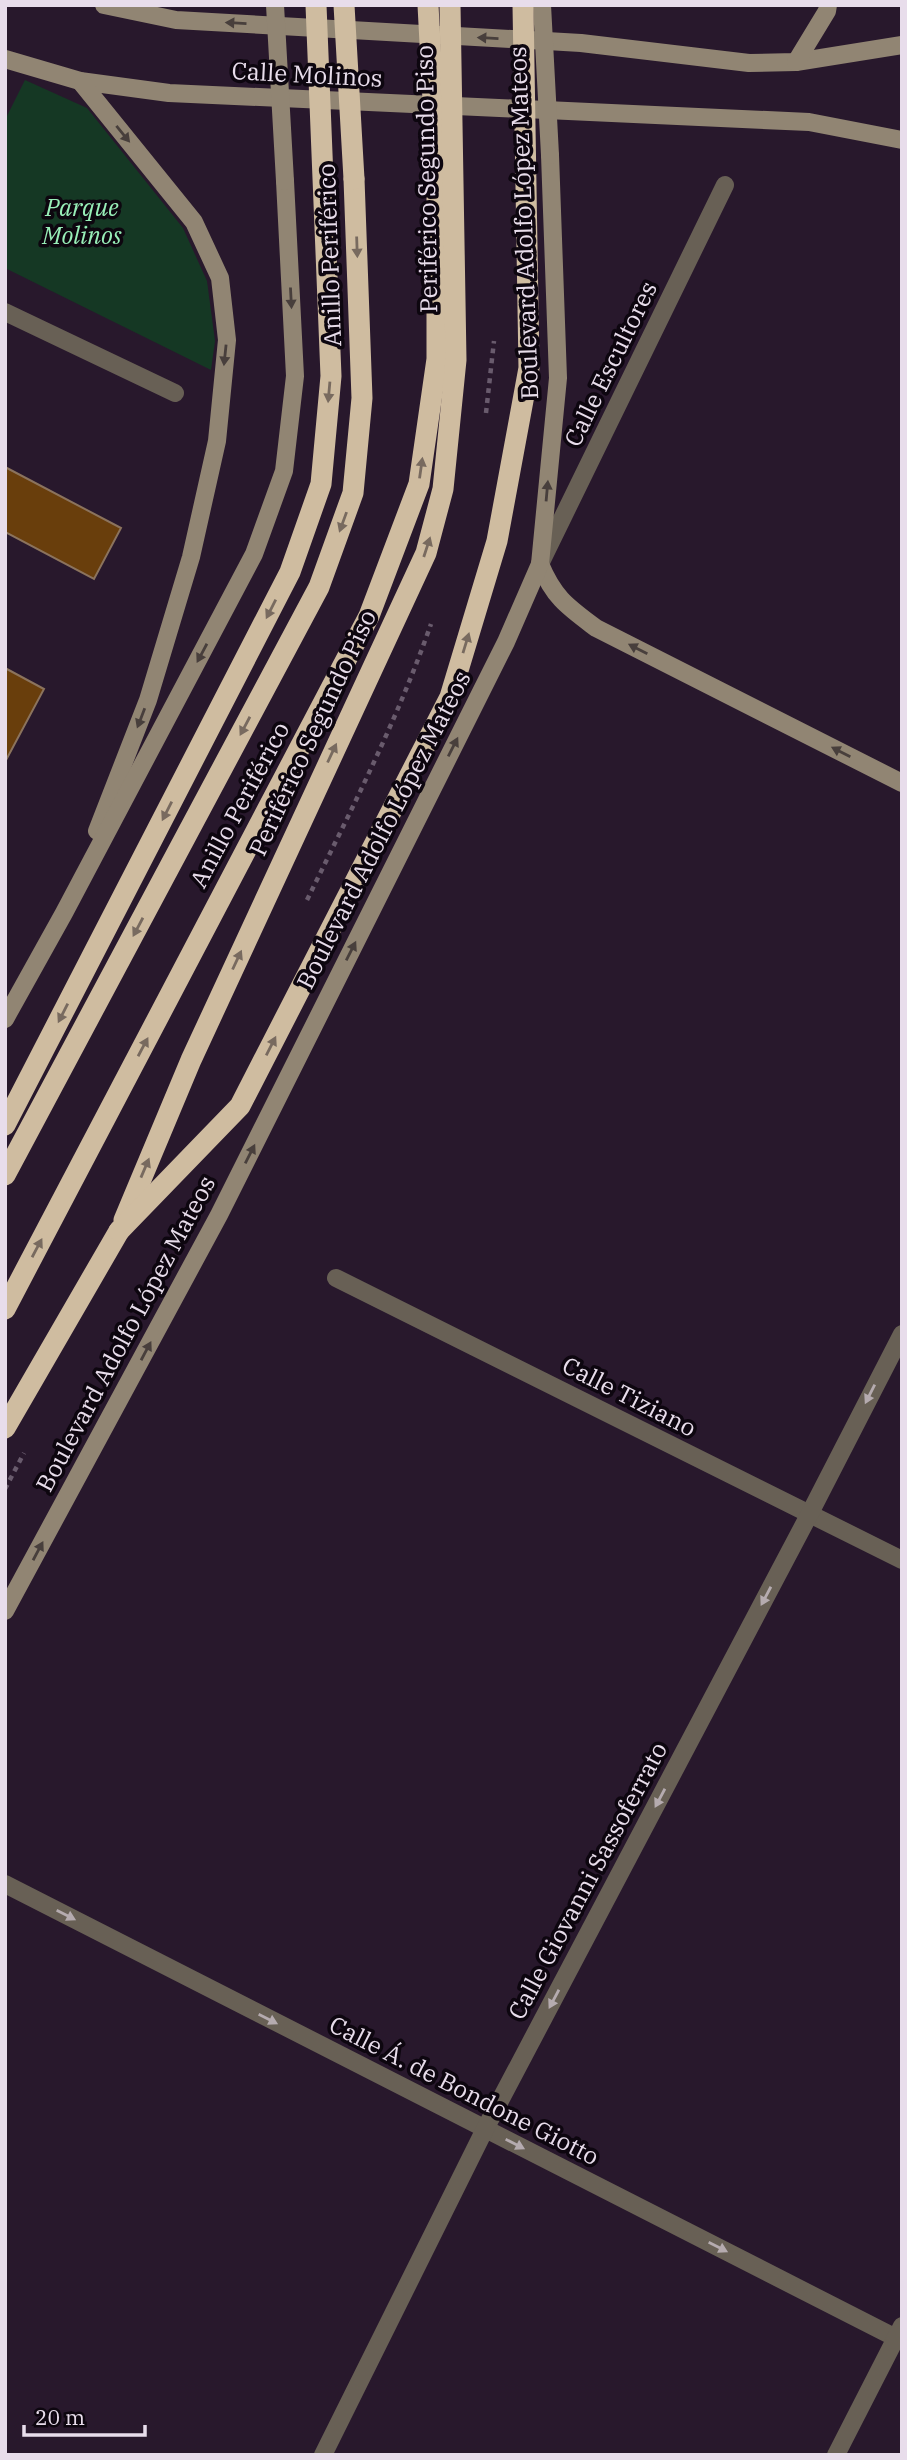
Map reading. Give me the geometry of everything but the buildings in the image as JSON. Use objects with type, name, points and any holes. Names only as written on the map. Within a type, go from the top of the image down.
[{"type":"highway","points":[[5,1125],[290,572],[321,484],[331,376],[316,5]]},
{"type":"highway","name":"Anillo Periférico","points":[[5,1175],[319,587],[353,494],[362,398],[344,5]]},
{"type":"highway","name":"Anillo Periférico","points":[[5,1309],[369,616],[419,484],[437,359],[437,176],[428,5]]},
{"type":"highway","name":"Periférico Segundo Piso","points":[[5,1428],[119,1231],[197,1048],[426,553],[443,489],[456,360],[450,5]]},
{"type":"highway","points":[[119,1231],[240,1107],[450,697],[497,541],[529,368],[523,5]]},
{"type":"main road","name":"Calle Molinos","points":[[104,5],[176,20],[580,43],[749,63],[796,62],[902,45]]},
{"type":"main road","points":[[5,1019],[254,554],[284,471],[295,376],[275,5]]},
{"type":"main road","name":"Boulevard Adolfo López Mateos","points":[[5,1611],[219,1215],[506,642],[540,564],[558,378],[550,155],[541,5]]},
{"type":"main road","points":[[796,62],[828,5]]},
{"type":"main road","name":"Calle Molinos","points":[[5,59],[80,81],[169,93],[809,122],[902,140]]},
{"type":"main road","points":[[64,913],[148,700],[191,557],[217,441],[227,340],[219,278],[194,222],[80,81]]},
{"type":"main road","points":[[540,564],[549,587],[570,609],[596,628],[902,783]]},
{"type":"street","name":"Calle Escultores","points":[[540,564],[725,185]]},
{"type":"street","points":[[5,312],[175,393]]},
{"type":"street","name":"Calle Tiziano","points":[[336,1278],[902,1560]]},
{"type":"street","name":"Calle Giovanni Sassoferrato","points":[[323,2455],[485,2129],[902,1334]]},
{"type":"street","name":"Calle Á. de Bondone Giotto","points":[[5,1884],[485,2129],[900,2335]]},
{"type":"street","points":[[836,2455],[900,2335]]},
{"type":"green space","name":"Parque Molinos","points":[[25,80],[87,108],[183,228],[207,281],[215,341],[211,370],[5,268],[5,120]]}]
